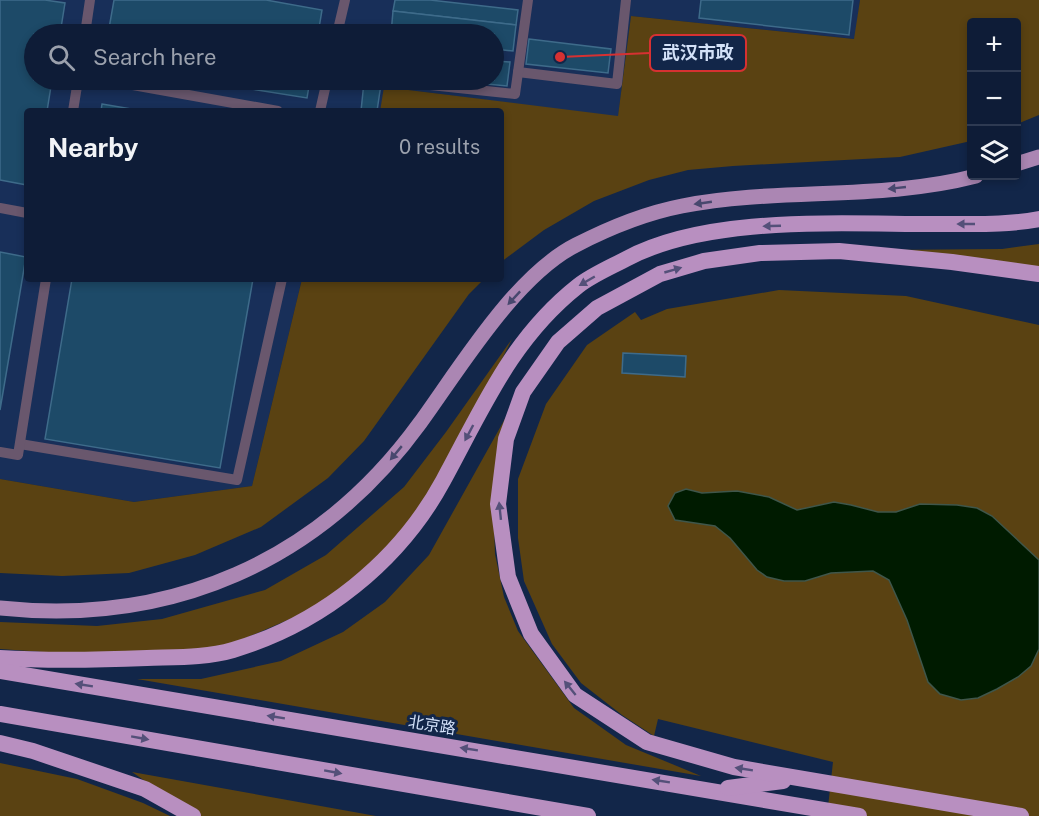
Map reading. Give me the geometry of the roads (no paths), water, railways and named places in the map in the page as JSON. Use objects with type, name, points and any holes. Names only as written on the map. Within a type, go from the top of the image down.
[{"type":"highway","points":[[0,658],[57,662],[182,657],[231,651],[274,635],[312,616],[351,590],[405,538],[440,486],[512,356],[534,327],[580,285],[631,256],[676,240],[739,228],[811,224],[976,224],[1032,220]]},
{"type":"highway","points":[[1021,816],[734,767],[647,742],[575,695],[531,634],[508,577],[498,504],[506,439],[523,392],[558,342],[597,308],[660,274],[704,261],[760,253],[839,251],[952,262],[1039,274]]},
{"type":"highway","name":"北京路","points":[[0,671],[859,816]]},
{"type":"highway","points":[[0,714],[588,816]]},
{"type":"highway","points":[[0,743],[33,751],[145,789],[193,816]]},
{"type":"highway","points":[[712,790],[802,778]]},
{"type":"main road","points":[[1021,163],[1039,157]]},
{"type":"main road","points":[[0,608],[62,612],[150,603],[196,591],[238,575],[297,542],[352,499],[395,455],[455,371],[511,301],[542,269],[573,246],[650,215],[682,206],[730,200],[880,190],[936,184],[967,178]]},
{"type":"lane","points":[[86,24],[90,0]]},
{"type":"lane","points":[[339,24],[345,0]]},
{"type":"lane","points":[[477,90],[515,94],[528,0]]},
{"type":"lane","points":[[518,72],[617,84],[626,0]]},
{"type":"lane","points":[[73,108],[76,90]]},
{"type":"lane","points":[[161,90],[261,108]]},
{"type":"lane","points":[[321,108],[325,90]]},
{"type":"lane","points":[[0,208],[24,212]]},
{"type":"lane","points":[[0,452],[18,455],[46,282]]},
{"type":"lane","points":[[20,444],[237,480],[281,282]]},
{"type":"place","name":"武汉市政","points":[[560,57]]}]
